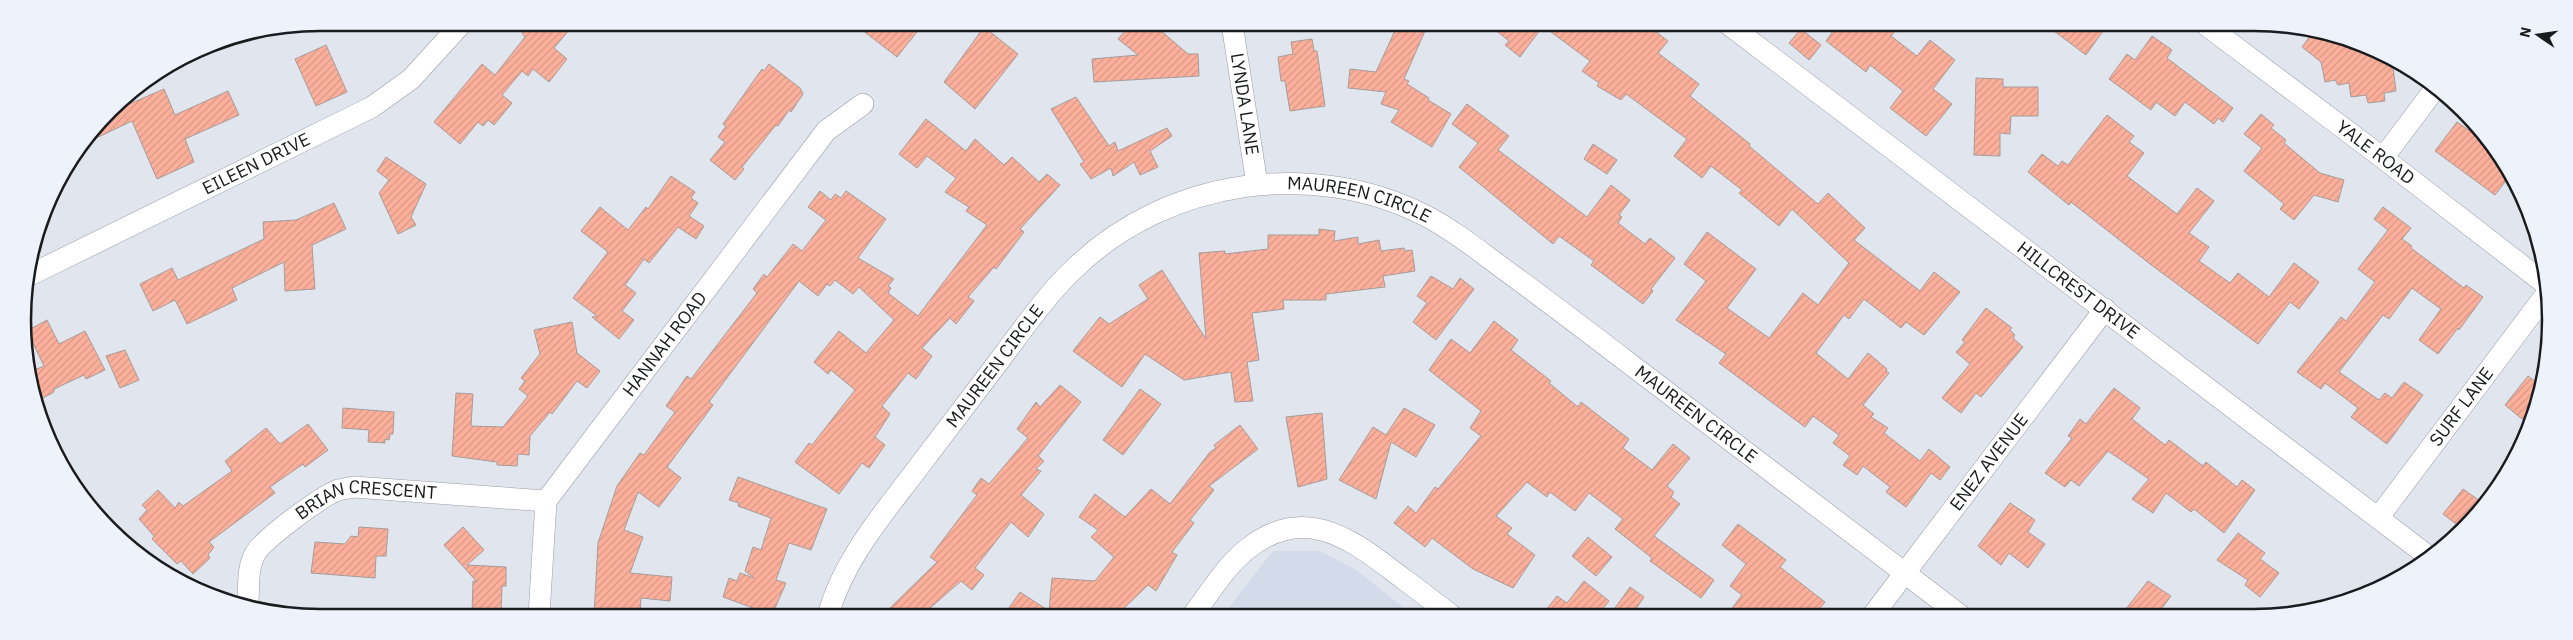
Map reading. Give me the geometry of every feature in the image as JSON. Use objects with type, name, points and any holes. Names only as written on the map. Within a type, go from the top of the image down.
[{"type":"street","name":"EILEEN DRIVE","points":[[36,272],[372,107],[411,79],[455,31]]},
{"type":"street","name":"LYNDA LANE","points":[[1233,31],[1256,184]]},
{"type":"street","name":"HILLCREST DRIVE","points":[[1737,31],[2424,553]]},
{"type":"street","name":"YALE ROAD","points":[[2214,31],[2383,158],[2538,278]]},
{"type":"street","points":[[2383,158],[2432,93]]},
{"type":"street","name":"HANNAH ROAD","points":[[546,501],[826,131],[863,104]]},
{"type":"street","name":"MAUREEN CIRCLE","points":[[830,609],[841,578],[878,520],[1035,315],[1076,267],[1117,235],[1163,210],[1189,199],[1256,184],[1297,183],[1339,187],[1425,215],[1449,230],[1583,328],[1952,609]]},
{"type":"street","name":"SURF LANE","points":[[2378,518],[2541,301]]},
{"type":"street","name":"ENEZ AVENUE","points":[[1878,609],[2105,309]]},
{"type":"street","name":"BRIAN CRESCENT","points":[[248,600],[250,567],[256,554],[265,542],[327,496],[339,490],[354,488],[546,501]]},
{"type":"street","points":[[539,609],[546,501]]},
{"type":"street","points":[[1198,609],[1232,564],[1245,550],[1264,537],[1288,529],[1318,528],[1348,539],[1369,552],[1443,609]]},
{"type":"shaded area","points":[[1273,551],[1320,551],[1356,570],[1405,609],[1228,609]]},
{"type":"building","points":[[524,31],[568,31],[554,48],[567,59],[549,82],[533,69],[528,76],[522,71],[502,95],[512,103],[494,125],[488,120],[483,126],[478,122],[460,144],[434,122],[482,64],[495,75],[525,37],[522,33]]},
{"type":"building","points":[[863,31],[918,31],[897,57]]},
{"type":"building","points":[[981,31],[989,31],[1018,54],[975,109],[944,82]]},
{"type":"building","points":[[1125,31],[1161,31],[1188,54],[1198,54],[1199,76],[1094,82],[1092,59],[1138,55],[1118,39]]},
{"type":"building","points":[[1395,31],[1425,31],[1404,79],[1409,81],[1407,84],[1429,98],[1428,100],[1451,114],[1432,147],[1391,122],[1399,110],[1381,104],[1386,92],[1348,88],[1350,69],[1376,72]]},
{"type":"building","points":[[1497,31],[1539,31],[1520,57],[1505,45],[1509,41]]},
{"type":"building","points":[[1550,31],[1655,31],[1668,41],[1658,53],[1699,84],[1690,96],[1750,144],[1749,146],[1818,204],[1828,193],[1865,228],[1854,240],[1920,291],[1934,272],[1960,292],[1924,335],[1906,322],[1901,328],[1864,299],[1849,319],[1844,315],[1816,353],[1848,379],[1868,353],[1887,369],[1886,371],[1889,373],[1863,405],[1874,414],[1871,417],[1888,428],[1884,433],[1920,461],[1929,449],[1950,467],[1940,480],[1931,473],[1906,507],[1886,492],[1890,487],[1863,466],[1857,475],[1843,465],[1850,456],[1833,443],[1839,435],[1813,416],[1805,427],[1719,363],[1726,354],[1676,320],[1706,281],[1684,264],[1707,232],[1756,269],[1727,308],[1769,338],[1803,293],[1818,305],[1849,263],[1792,209],[1779,226],[1739,193],[1742,190],[1711,166],[1702,178],[1674,156],[1687,139],[1626,94],[1621,100],[1597,86],[1599,83],[1582,71],[1590,61]]},
{"type":"building","points":[[1799,31],[1804,31],[1821,45],[1809,60],[1789,43]]},
{"type":"building","points":[[1833,31],[1895,31],[1891,36],[1917,56],[1930,40],[1955,60],[1933,89],[1952,104],[1926,136],[1890,108],[1903,91],[1870,65],[1866,72],[1826,41]]},
{"type":"building","points":[[2054,31],[2103,31],[2086,55]]},
{"type":"building","points":[[2152,36],[2172,50],[2167,58],[2233,108],[2223,122],[2218,118],[2214,124],[2185,102],[2175,116],[2156,102],[2151,110],[2109,79],[2127,54],[2135,60]]},
{"type":"building","points":[[2309,37],[2346,47],[2381,61],[2393,68],[2396,91],[2384,93],[2385,101],[2368,103],[2366,95],[2351,97],[2349,83],[2338,85],[2335,80],[2325,82],[2321,62],[2302,47]]},
{"type":"building","points":[[1312,39],[1314,51],[1317,51],[1325,106],[1290,111],[1285,81],[1281,81],[1278,57],[1293,54],[1291,42]]},
{"type":"building","points":[[326,45],[347,92],[316,106],[295,59]]},
{"type":"building","points":[[769,64],[800,88],[803,94],[791,112],[789,110],[778,126],[776,125],[742,167],[744,169],[735,180],[710,160],[725,142],[718,137],[726,126],[723,124],[762,69],[764,71]]},
{"type":"building","points":[[1976,78],[2003,79],[2003,87],[2038,87],[2038,116],[2011,116],[2010,134],[2000,133],[2000,156],[1974,155]]},
{"type":"building","points":[[164,89],[175,115],[228,91],[239,115],[185,139],[194,162],[157,179],[132,121],[96,138],[129,104]]},
{"type":"building","points":[[1076,97],[1109,146],[1115,142],[1118,151],[1167,128],[1172,136],[1150,151],[1158,167],[1140,175],[1134,162],[1113,176],[1111,168],[1091,179],[1080,164],[1084,162],[1051,109]]},
{"type":"building","points":[[1467,104],[1509,136],[1498,150],[1587,217],[1611,185],[1630,200],[1619,215],[1622,217],[1618,223],[1645,244],[1650,238],[1675,258],[1651,289],[1653,291],[1643,304],[1591,265],[1594,261],[1559,236],[1553,244],[1459,167],[1478,143],[1452,124]]},
{"type":"building","points":[[2261,114],[2274,125],[2271,128],[2286,140],[2284,143],[2320,173],[2344,180],[2338,202],[2314,195],[2294,220],[2280,209],[2284,204],[2244,171],[2262,148],[2244,134]]},
{"type":"building","points":[[2107,115],[2134,136],[2129,142],[2144,153],[2127,176],[2177,214],[2197,188],[2214,201],[2189,233],[2209,247],[2199,261],[2230,283],[2238,273],[2269,297],[2294,263],[2319,282],[2299,309],[2290,302],[2258,344],[2150,264],[2071,202],[2069,205],[2028,172],[2042,154],[2058,166],[2062,161],[2068,165]]},
{"type":"building","points":[[926,119],[966,151],[975,139],[1004,165],[1012,157],[1039,182],[1047,174],[1060,185],[1020,229],[1024,232],[996,269],[994,267],[968,297],[974,301],[956,324],[950,318],[922,348],[932,356],[916,379],[908,373],[882,406],[890,414],[875,437],[885,445],[869,468],[862,463],[839,494],[795,462],[809,443],[812,445],[855,390],[831,370],[828,374],[814,362],[839,331],[866,353],[894,320],[859,287],[853,294],[835,280],[830,286],[827,284],[818,296],[799,281],[709,402],[713,405],[667,467],[681,478],[659,507],[638,492],[624,530],[643,537],[630,573],[672,577],[670,601],[641,598],[640,609],[594,609],[598,543],[617,486],[640,453],[644,455],[675,412],[666,406],[687,376],[691,379],[757,293],[753,289],[764,274],[767,277],[793,244],[802,251],[826,220],[808,207],[820,191],[831,200],[835,194],[841,198],[846,191],[886,219],[858,258],[894,279],[888,286],[891,288],[888,293],[918,316],[987,225],[966,211],[969,207],[945,192],[956,178],[927,156],[917,168],[899,154]]},
{"type":"building","points":[[2457,122],[2470,130],[2482,144],[2506,181],[2495,195],[2435,151]]},
{"type":"building","points":[[1593,144],[1617,160],[1607,174],[1584,159]]},
{"type":"building","points":[[386,157],[426,184],[411,217],[416,225],[398,234],[379,193],[389,180],[377,171]]},
{"type":"building","points":[[671,176],[695,192],[691,198],[698,203],[689,216],[704,226],[696,239],[678,227],[649,263],[644,259],[625,285],[636,293],[622,311],[634,320],[619,339],[592,317],[597,316],[573,298],[608,252],[581,231],[600,207],[628,230],[646,207],[648,209]]},
{"type":"building","points":[[334,203],[346,229],[312,245],[315,289],[285,291],[284,262],[232,288],[237,300],[187,324],[175,300],[153,311],[140,284],[172,268],[178,280],[264,239],[263,222],[296,220]]},
{"type":"building","points":[[2383,207],[2411,228],[2402,239],[2412,246],[2411,248],[2464,288],[2466,285],[2483,297],[2459,330],[2458,328],[2438,354],[2419,340],[2441,309],[2412,288],[2389,319],[2383,315],[2339,372],[2379,400],[2385,393],[2392,398],[2404,382],[2423,395],[2387,444],[2351,417],[2358,408],[2325,383],[2321,389],[2297,372],[2341,317],[2346,321],[2375,282],[2358,269],[2388,230],[2374,219]]},
{"type":"building","points":[[1319,229],[1335,231],[1334,241],[1358,237],[1358,244],[1379,240],[1381,251],[1404,248],[1405,251],[1412,250],[1415,271],[1383,276],[1385,287],[1326,294],[1326,300],[1283,300],[1284,309],[1252,313],[1259,360],[1247,362],[1253,401],[1235,402],[1231,372],[1184,380],[1145,354],[1122,387],[1073,351],[1100,317],[1109,324],[1148,299],[1139,285],[1162,270],[1206,339],[1199,253],[1225,251],[1225,254],[1268,249],[1268,235],[1319,235]]},
{"type":"building","points":[[1431,276],[1453,289],[1460,278],[1474,289],[1436,340],[1413,322],[1427,303],[1417,296]]},
{"type":"building","points":[[1986,308],[2012,328],[2010,330],[2015,335],[2013,338],[2023,347],[1981,397],[1976,393],[1961,413],[1942,398],[1970,364],[1956,352],[1965,342],[1962,340]]},
{"type":"building","points":[[47,320],[59,344],[85,331],[105,370],[86,379],[84,375],[54,389],[54,392],[42,398],[36,369],[44,366],[32,342],[31,329]]},
{"type":"building","points":[[1494,321],[1518,340],[1511,350],[1551,381],[1549,383],[1578,407],[1581,402],[1629,439],[1623,448],[1652,470],[1673,444],[1690,458],[1667,486],[1674,492],[1671,497],[1680,504],[1654,536],[1714,580],[1701,598],[1650,561],[1652,558],[1615,529],[1623,519],[1589,493],[1575,511],[1550,492],[1547,497],[1527,482],[1496,516],[1512,528],[1507,534],[1535,555],[1513,588],[1473,569],[1432,538],[1425,547],[1394,523],[1408,506],[1416,513],[1435,487],[1438,489],[1481,436],[1470,428],[1481,411],[1429,370],[1451,339],[1470,353]]},
{"type":"building","points":[[572,322],[577,353],[600,371],[587,388],[577,381],[552,414],[550,412],[530,436],[529,455],[518,454],[517,466],[497,465],[497,462],[452,456],[456,393],[473,394],[471,426],[503,427],[528,396],[519,389],[525,381],[521,378],[540,354],[534,330]]},
{"type":"building","points":[[125,350],[139,380],[120,388],[106,356]]},
{"type":"building","points":[[2528,376],[2535,381],[2523,420],[2505,405]]},
{"type":"building","points":[[1060,385],[1081,402],[1038,456],[1044,461],[1036,469],[1041,471],[1021,495],[1044,514],[1028,537],[1011,522],[975,568],[984,575],[972,590],[961,581],[929,609],[889,609],[937,562],[930,557],[977,495],[972,491],[981,478],[989,484],[1028,438],[1017,429],[1036,402],[1040,407]]},
{"type":"building","points":[[2114,388],[2140,408],[2132,419],[2165,445],[2169,440],[2203,466],[2206,462],[2237,487],[2242,480],[2255,490],[2224,533],[2194,509],[2191,512],[2166,493],[2153,513],[2132,499],[2149,479],[2108,451],[2079,486],[2071,480],[2065,487],[2045,473],[2072,438],[2068,436],[2080,419],[2086,424]]},
{"type":"building","points":[[1140,389],[1161,404],[1123,455],[1103,440]]},
{"type":"building","points":[[343,408],[394,412],[393,434],[390,434],[389,440],[385,439],[385,443],[368,442],[369,430],[342,428]]},
{"type":"building","points":[[1404,408],[1435,425],[1416,457],[1391,442],[1376,499],[1339,480],[1373,427],[1386,435]]},
{"type":"building","points":[[1322,413],[1327,479],[1298,487],[1286,417]]},
{"type":"building","points":[[308,424],[328,450],[305,467],[303,464],[270,487],[275,493],[209,542],[214,547],[208,555],[210,558],[193,574],[181,561],[177,564],[152,539],[154,536],[139,519],[147,510],[142,505],[158,490],[175,508],[179,502],[183,506],[232,471],[225,461],[266,428],[280,444]]},
{"type":"building","points":[[1240,425],[1258,449],[1209,486],[1214,490],[1190,520],[1194,523],[1172,552],[1177,555],[1156,591],[1148,585],[1123,609],[1049,609],[1052,578],[1095,581],[1114,557],[1091,537],[1098,530],[1079,517],[1095,494],[1125,517],[1151,489],[1170,504],[1210,452],[1216,448],[1214,445]]},
{"type":"building","points":[[738,477],[827,509],[811,550],[789,543],[776,580],[786,583],[775,609],[756,609],[723,597],[729,578],[737,581],[740,573],[754,578],[745,571],[753,547],[761,550],[771,518],[738,506],[739,503],[729,500]]},
{"type":"building","points":[[2463,489],[2479,500],[2457,524],[2443,514]]},
{"type":"building","points":[[2010,503],[2035,520],[2028,532],[2045,544],[2028,568],[2009,553],[2001,565],[1978,546]]},
{"type":"building","points":[[1738,524],[1786,560],[1780,567],[1825,602],[1820,609],[1732,609],[1742,595],[1730,586],[1746,564],[1722,545]]},
{"type":"building","points":[[359,527],[388,529],[386,556],[376,556],[375,578],[311,573],[315,542],[345,544],[351,536],[358,537]]},
{"type":"building","points":[[463,527],[484,550],[467,565],[506,567],[506,586],[502,586],[501,609],[472,609],[473,581],[477,582],[444,545]]},
{"type":"building","points":[[2238,533],[2265,553],[2260,559],[2279,573],[2260,597],[2245,585],[2248,580],[2217,560]]},
{"type":"building","points":[[1588,537],[1612,557],[1596,576],[1572,556]]},
{"type":"building","points":[[1584,581],[1609,601],[1603,609],[1547,609],[1557,596],[1567,603]]},
{"type":"building","points":[[2148,581],[2171,596],[2161,609],[2126,609]]},
{"type":"building","points":[[1630,587],[1644,597],[1636,609],[1614,609]]},
{"type":"building","points":[[1020,592],[1046,609],[1008,609]]}]
